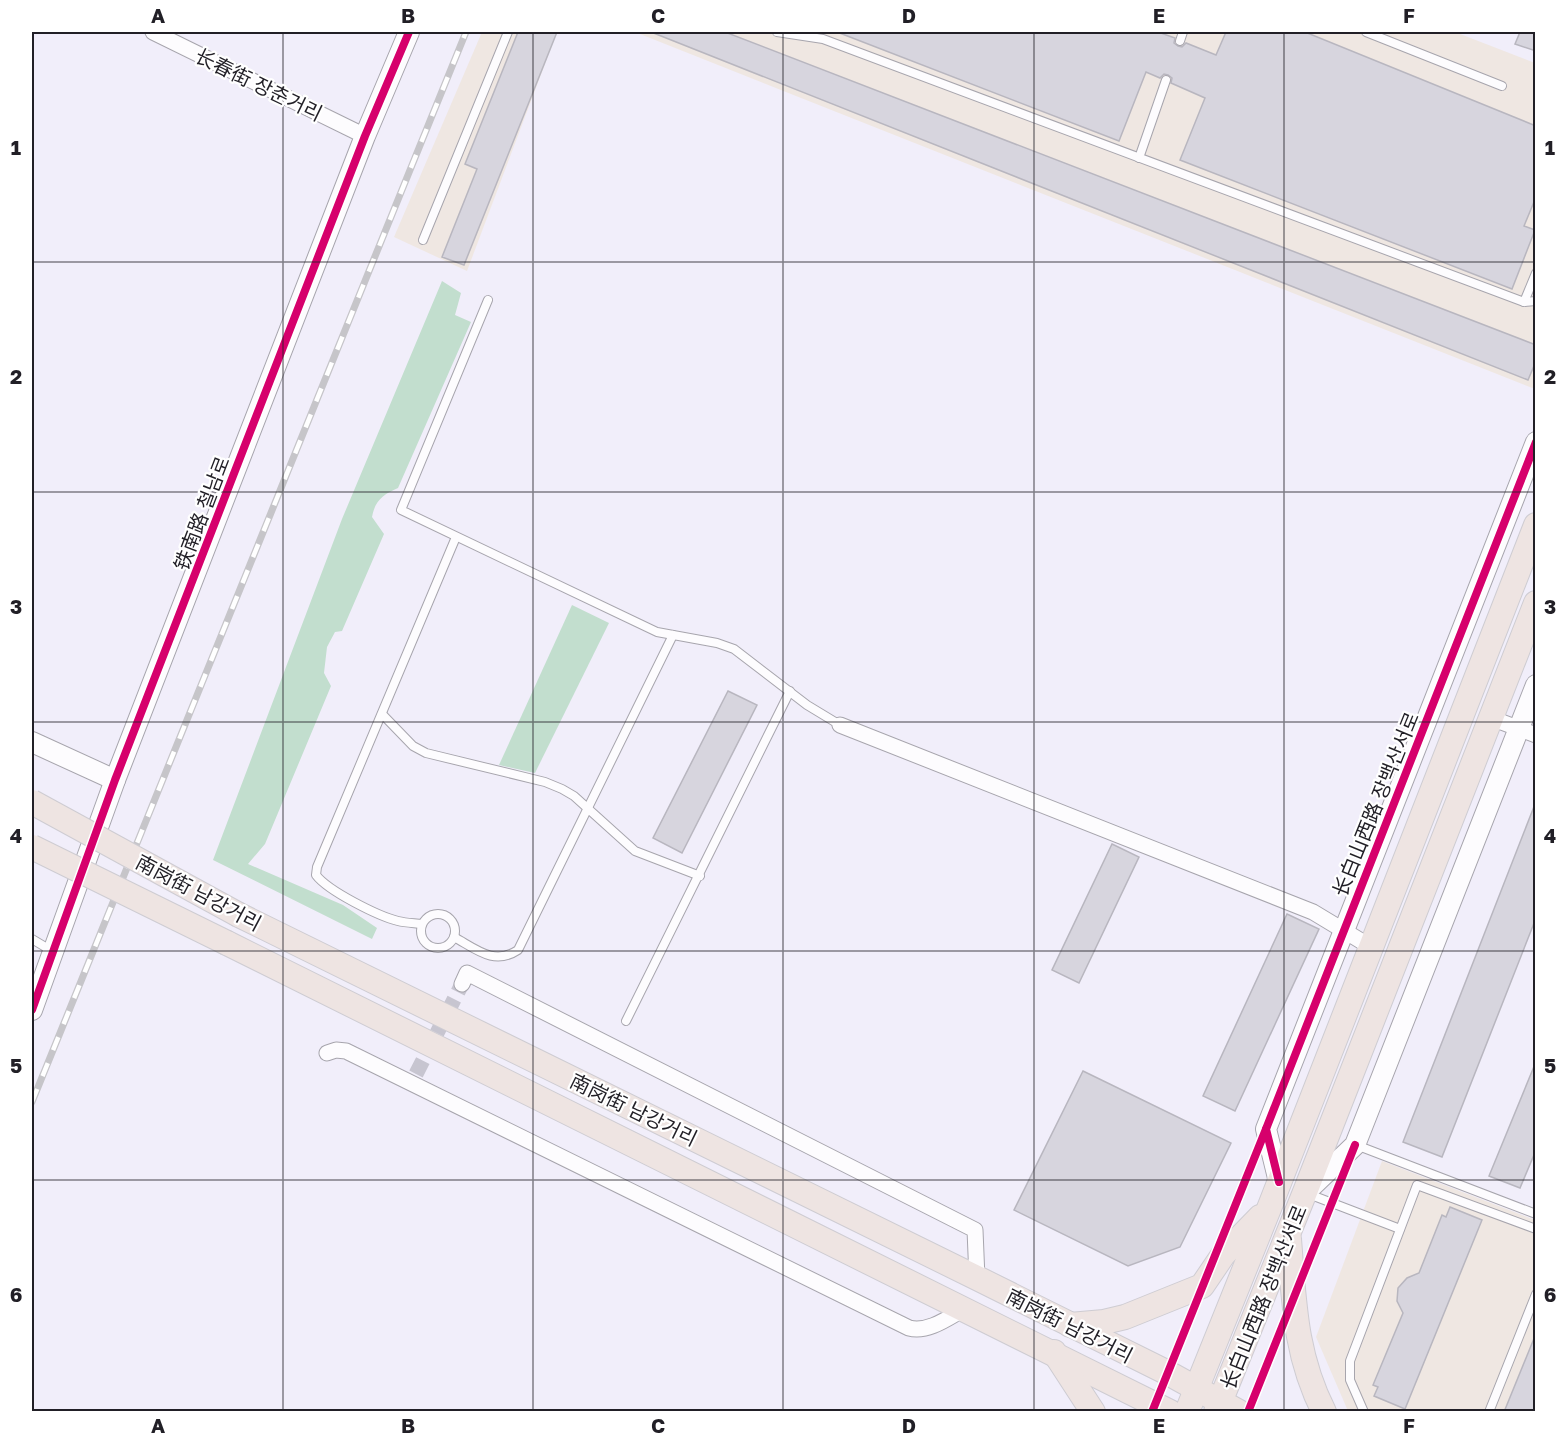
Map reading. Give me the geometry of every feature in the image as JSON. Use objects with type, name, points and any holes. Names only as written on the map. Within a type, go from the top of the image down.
[{"type":"main road","name":"长白山西路 장백산서로","points":[[1187,1412],[1270,1206],[1536,525]]},
{"type":"main road","name":"长白山西路 장백산서로","points":[[1225,1408],[1288,1235],[1536,603]]},
{"type":"main road","name":"南岗街 남강거리","points":[[32,802],[240,915],[977,1278],[1196,1388],[1225,1408]]},
{"type":"main road","name":"南岗街 남강거리","points":[[32,847],[1054,1352],[1170,1412]]},
{"type":"main road","points":[[1069,1325],[1104,1322],[1125,1317],[1202,1286],[1223,1255],[1270,1206]]},
{"type":"main road","points":[[1288,1235],[1296,1319],[1304,1363],[1324,1412]]},
{"type":"main road","points":[[1054,1352],[1093,1412]]},
{"type":"street","name":"长春街 장춘거리","points":[[153,32],[365,136]]},
{"type":"street","name":"铁南路 철남로","points":[[32,1010],[115,780],[365,136],[409,32]]},
{"type":"street","name":"长白山西路 장백산서로","points":[[1279,1182],[1266,1129],[1536,442]]},
{"type":"street","name":"长白山西路 장백산서로","points":[[1305,1192],[1355,1145],[1527,731],[1536,685]]},
{"type":"street","points":[[1491,718],[1527,731]]},
{"type":"street","points":[[840,725],[1313,912],[1371,947]]},
{"type":"street","points":[[32,742],[115,780]]},
{"type":"street","points":[[462,984],[467,973],[975,1230],[977,1278]]},
{"type":"street","points":[[327,1053],[336,1050],[346,1052],[414,1079],[909,1328],[917,1330],[929,1327],[964,1309]]},
{"type":"lane","points":[[423,240],[508,32]]},
{"type":"lane","points":[[777,32],[819,35],[1524,302],[1536,301]]},
{"type":"lane","points":[[1180,41],[1184,32]]},
{"type":"lane","points":[[1366,32],[1502,86]]},
{"type":"lane","points":[[1139,158],[1166,80]]},
{"type":"lane","points":[[1524,302],[1536,273]]},
{"type":"lane","points":[[488,300],[401,510],[657,632],[734,649],[807,705],[840,725]]},
{"type":"lane","points":[[422,924],[399,921],[374,912],[322,883],[316,875],[317,867],[456,537]]},
{"type":"lane","points":[[454,937],[487,955],[499,957],[510,955],[518,950],[673,635]]},
{"type":"lane","points":[[626,1021],[790,691]]},
{"type":"lane","points":[[382,714],[413,746],[426,753],[545,782],[562,789],[574,796],[634,851],[699,876]]},
{"type":"lane","points":[[442,914],[452,920],[454,937],[447,946],[437,949],[426,945],[421,935],[422,924],[430,916],[442,914]]},
{"type":"lane","points":[[32,939],[53,952]]},
{"type":"lane","points":[[1355,1145],[1536,1214]]},
{"type":"lane","points":[[1364,1412],[1350,1380],[1350,1361],[1417,1185],[1536,1229]]},
{"type":"lane","points":[[1305,1192],[1400,1229]]},
{"type":"lane","points":[[1489,1412],[1536,1294]]},
{"type":"shaded area","points":[[482,32],[557,32],[467,271],[394,237]]},
{"type":"shaded area","points":[[635,32],[1455,32],[1535,63],[1535,389]]},
{"type":"shaded area","points":[[1382,1161],[1535,1220],[1535,1411],[1348,1411],[1316,1337]]},
{"type":"green space","points":[[442,281],[461,293],[455,315],[471,322],[398,488],[384,495],[375,506],[372,517],[384,534],[342,631],[335,632],[327,647],[324,673],[331,686],[265,844],[248,864],[343,905],[377,928],[372,939],[213,860],[342,519]]},
{"type":"green space","points":[[572,605],[609,623],[535,773],[499,765]]},
{"type":"building","points":[[518,32],[557,32],[464,265],[442,257],[477,169],[465,164]]},
{"type":"building","points":[[651,32],[725,32],[1536,345],[1536,361],[1528,380]]},
{"type":"building","points":[[837,32],[1158,32],[1175,38],[1174,43],[1178,46],[1182,47],[1186,43],[1216,55],[1226,32],[1305,32],[1536,126],[1536,197],[1524,226],[1535,230],[1512,289],[1180,160],[1205,98],[1171,83],[1172,78],[1168,75],[1164,74],[1160,78],[1146,72],[1119,141]]},
{"type":"building","points":[[1520,32],[1536,32],[1536,51],[1515,44]]},
{"type":"building","points":[[728,691],[757,705],[682,853],[653,838]]},
{"type":"building","points":[[1535,804],[1536,918],[1442,1157],[1403,1142]]},
{"type":"building","points":[[1112,844],[1139,857],[1079,983],[1052,970]]},
{"type":"building","points":[[1287,914],[1319,929],[1235,1111],[1203,1096]]},
{"type":"building","points":[[1535,1064],[1536,1150],[1520,1188],[1489,1176]]},
{"type":"building","points":[[1083,1071],[1231,1143],[1180,1247],[1128,1266],[1014,1210]]},
{"type":"building","points":[[1450,1207],[1482,1220],[1405,1409],[1374,1396],[1378,1387],[1373,1385],[1403,1313],[1397,1301],[1398,1288],[1407,1278],[1419,1273],[1442,1215],[1446,1217]]},
{"type":"building","points":[[1535,1336],[1536,1412],[1504,1412]]},
{"type":"tunnel","points":[[416,1074],[462,984]]},
{"type":"railway","points":[[32,1102],[466,32]]},
{"type":"cycle path","points":[[32,1010],[115,780],[365,136],[409,32]]},
{"type":"cycle path","points":[[1279,1182],[1266,1129],[1536,442]]},
{"type":"cycle path","points":[[1152,1412],[1266,1129]]},
{"type":"cycle path","points":[[1248,1412],[1355,1145]]}]
